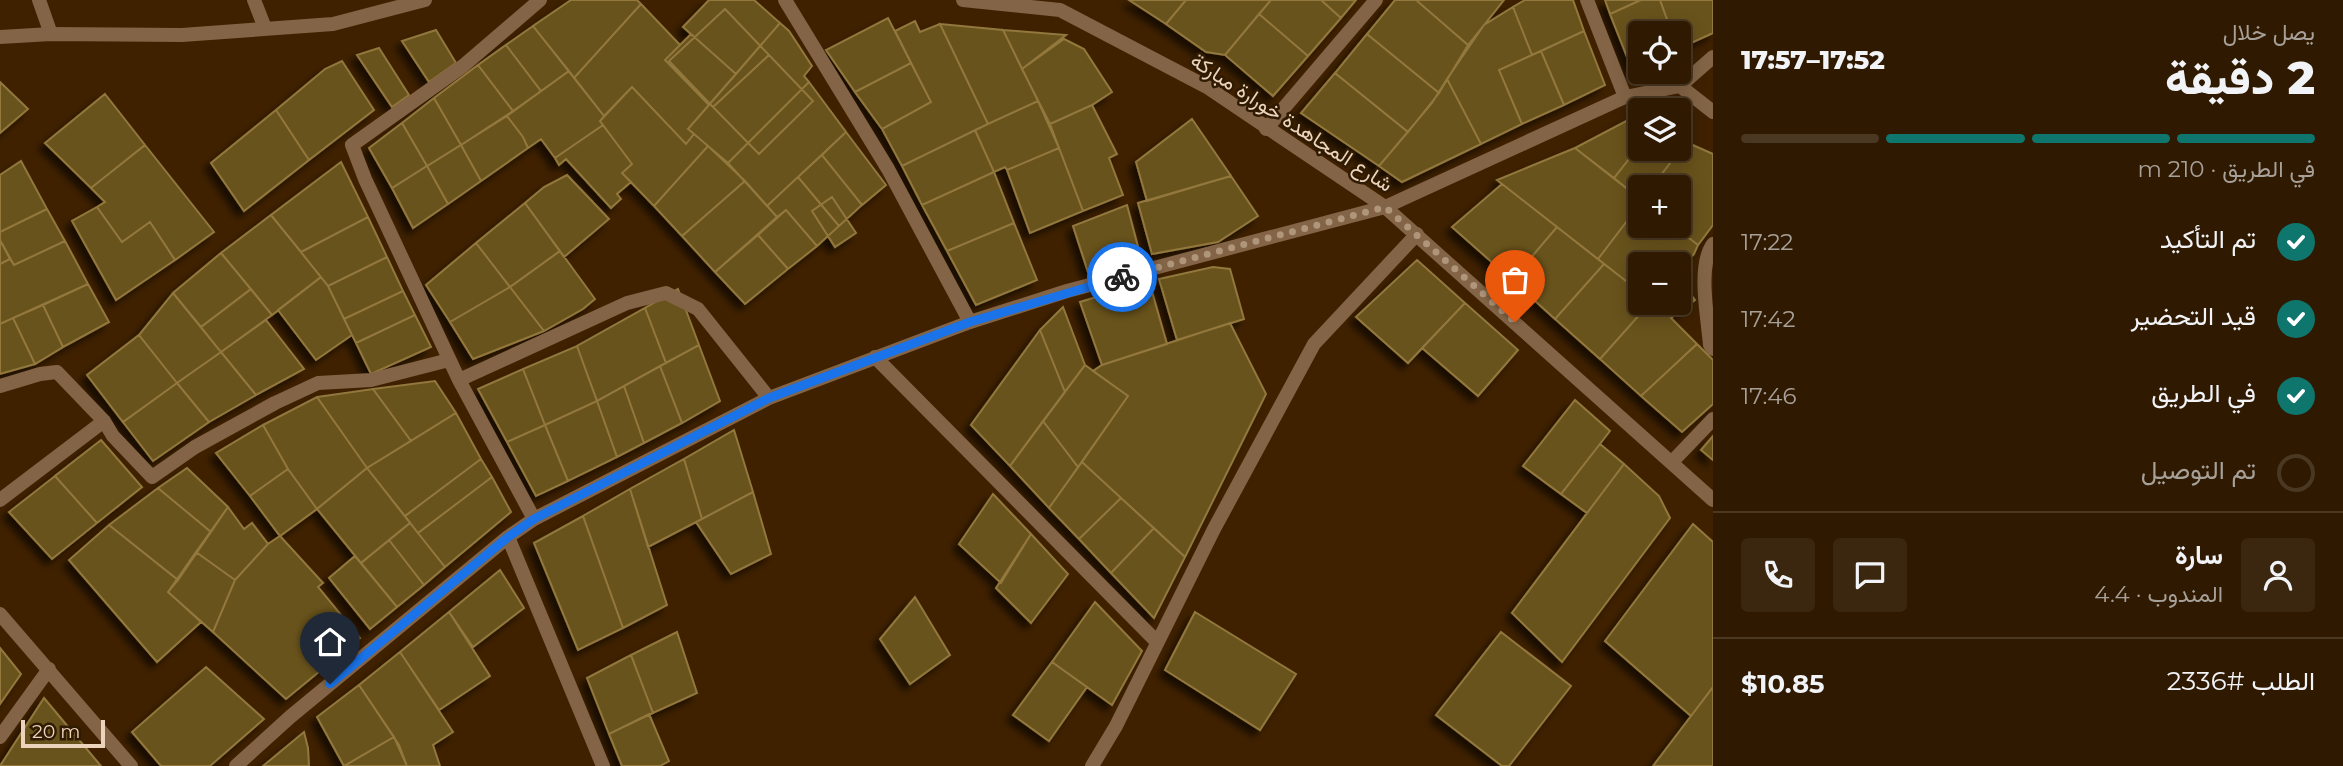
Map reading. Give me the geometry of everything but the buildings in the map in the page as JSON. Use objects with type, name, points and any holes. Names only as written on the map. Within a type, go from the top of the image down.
[{"type":"street","points":[[39,0],[51,34]]},
{"type":"street","points":[[254,0],[265,28]]},
{"type":"street","points":[[0,37],[51,34],[182,35],[333,24],[425,0]]},
{"type":"street","points":[[534,519],[449,360],[365,179],[352,145],[463,66],[540,0]]},
{"type":"street","points":[[785,0],[888,169],[970,322]]},
{"type":"street","name":"شارع المجاهدة خورارة مباركة","points":[[963,0],[1063,5],[1207,88],[1385,207],[1713,500]]},
{"type":"street","points":[[1265,129],[1376,0]]},
{"type":"street","points":[[1587,0],[1625,97]]},
{"type":"street","points":[[236,766],[290,717],[508,537],[534,519],[769,398],[970,322],[1068,291],[1385,207],[1625,97],[1679,86],[1713,57]]},
{"type":"street","points":[[1679,86],[1713,112]]},
{"type":"street","points":[[1093,766],[1116,726],[1214,529],[1314,344],[1417,234]]},
{"type":"street","points":[[1713,244],[1704,279],[1710,345],[1713,349]]},
{"type":"street","points":[[459,380],[627,303],[666,293],[698,309],[769,398]]},
{"type":"street","points":[[875,357],[1157,642]]},
{"type":"street","points":[[0,386],[40,374],[57,372],[152,477],[195,447],[275,403],[318,383],[371,380],[449,360]]},
{"type":"street","points":[[1672,462],[1713,419]]},
{"type":"street","points":[[0,500],[104,421]]},
{"type":"street","points":[[508,537],[603,766]]},
{"type":"street","points":[[0,614],[131,766]]},
{"type":"street","points":[[0,737],[49,668]]},
{"type":"way so far","points":[[1122,277],[1385,207],[1515,322]]},
{"type":"route","points":[[330,684],[508,537],[534,519],[675,446],[769,398],[875,357],[970,322],[1122,277]]}]
